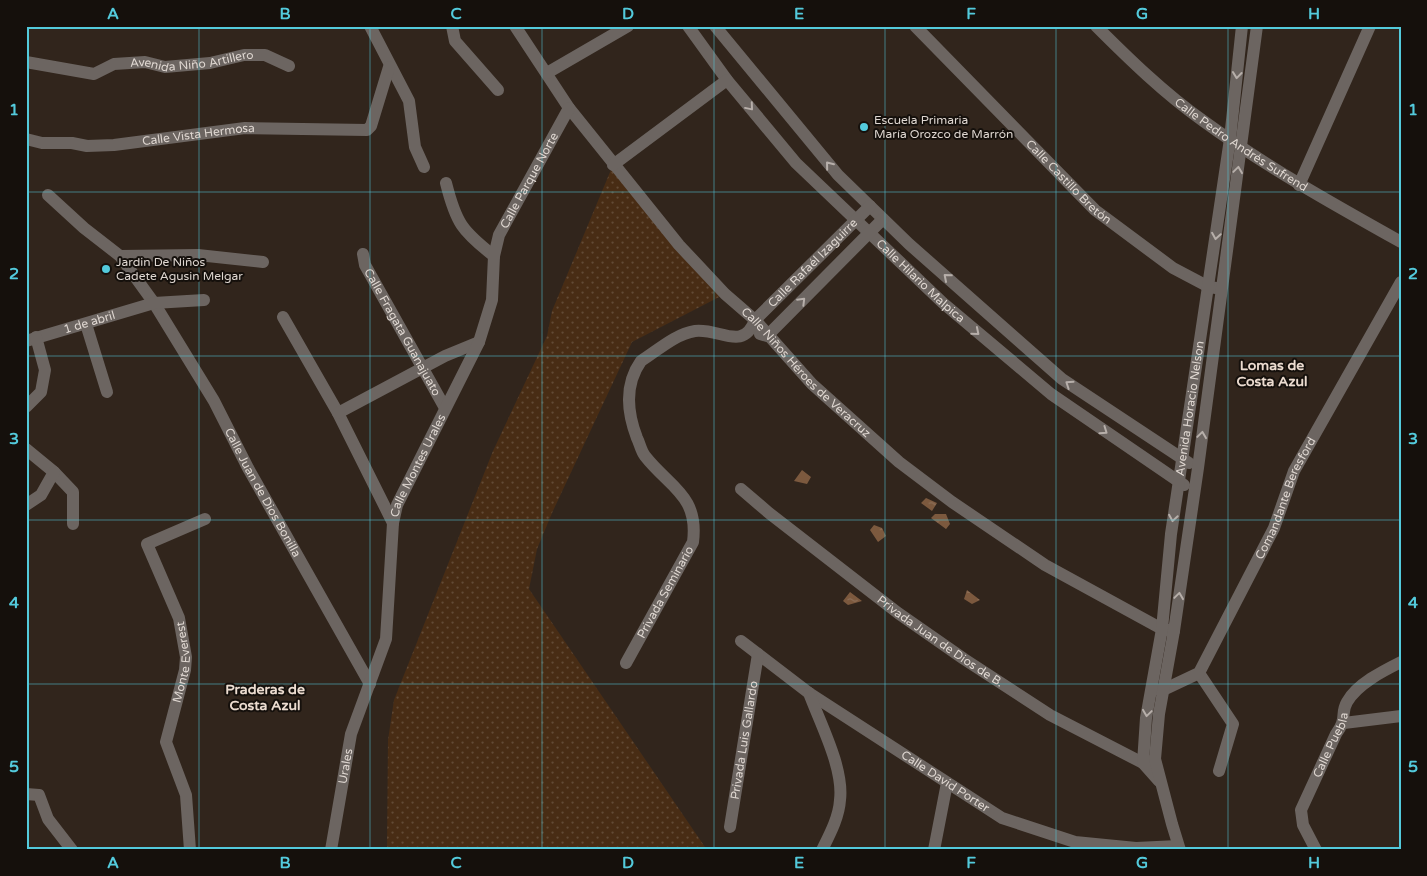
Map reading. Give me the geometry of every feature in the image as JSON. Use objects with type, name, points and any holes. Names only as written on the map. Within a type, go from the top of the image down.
[{"type":"street","points":[[370,26],[389,67],[409,101],[415,147],[424,167]]},
{"type":"street","points":[[452,26],[455,41],[498,90]]},
{"type":"street","name":"Calle Niños Héroes de Veracruz","points":[[515,26],[570,108],[613,165],[679,245],[753,326]]},
{"type":"street","points":[[547,73],[628,26]]},
{"type":"street","name":"Calle Hilario Malpica","points":[[688,26],[728,80],[796,163],[943,303],[1051,394],[1178,482],[1195,491]]},
{"type":"street","name":"Calle Hilario Malpica","points":[[715,26],[838,175],[883,219],[1062,379],[1182,460],[1198,468]]},
{"type":"street","name":"Calle Castillo Bretón","points":[[915,26],[1095,210],[1173,268],[1209,287],[1222,289]]},
{"type":"street","name":"Calle Pedro Andrés Sufrend","points":[[1096,26],[1140,69],[1201,120],[1299,185],[1401,242]]},
{"type":"street","name":"Avenida Horacio Nelson","points":[[1179,848],[1155,759],[1157,690],[1195,491],[1222,289],[1236,143],[1242,26]]},
{"type":"street","name":"Avenida Horacio Nelson","points":[[1168,630],[1170,534],[1213,254],[1236,143],[1257,26]]},
{"type":"street","points":[[1299,185],[1370,26]]},
{"type":"street","name":"Avenida Niño Artillero","points":[[26,62],[94,74],[114,64],[145,62],[166,67],[210,63],[244,55],[266,55],[289,66]]},
{"type":"street","name":"Calle Vista Hermosa","points":[[26,139],[42,144],[114,145],[245,128],[367,130],[371,126],[389,67]]},
{"type":"street","points":[[613,165],[728,80]]},
{"type":"street","name":"Calle Parque Norte","points":[[494,256],[499,235],[570,108]]},
{"type":"street","points":[[446,183],[453,212],[467,236],[494,256]]},
{"type":"street","name":"Calle Juan de Dios Bonilla","points":[[48,195],[84,228],[120,256],[154,303],[214,401],[248,468],[370,684]]},
{"type":"street","name":"Calle Rafaél Izaguirre","points":[[753,326],[870,206]]},
{"type":"street","name":"Calle Rafaél Izaguirre","points":[[767,336],[883,219]]},
{"type":"street","name":"Calle Fragata Guanajuato","points":[[363,254],[365,265],[445,408]]},
{"type":"street","points":[[1213,254],[1226,255]]},
{"type":"street","points":[[120,256],[198,255],[263,262]]},
{"type":"street","name":"Calle Montes Urales","points":[[370,684],[386,639],[393,523],[397,505],[480,342],[492,300],[494,256]]},
{"type":"street","name":"Comandante Beresford","points":[[1199,673],[1274,528],[1294,471],[1399,289]]},
{"type":"street","name":"1 de abril","points":[[31,339],[154,303],[204,300]]},
{"type":"street","points":[[282,317],[338,413],[393,523]]},
{"type":"street","points":[[86,324],[107,392]]},
{"type":"street","name":"Privada Seminario","points":[[626,663],[693,542],[695,528],[693,515],[679,489],[644,455],[629,414],[628,394],[638,366],[641,361],[676,338],[695,331],[742,337],[753,326],[767,336]]},
{"type":"street","name":"Calle Niños Héroes de Veracruz","points":[[767,336],[812,384],[892,456],[952,502],[1045,565],[1168,630]]},
{"type":"street","points":[[26,407],[41,392],[45,370],[31,339]]},
{"type":"street","points":[[338,413],[445,356],[480,342]]},
{"type":"street","points":[[26,450],[54,472],[72,492],[72,524]]},
{"type":"street","points":[[26,505],[41,495],[54,472]]},
{"type":"street","name":"Privada Juan de Dios de B.","points":[[741,490],[890,607],[964,659],[1050,715],[1143,763]]},
{"type":"street","name":"Monte Everest","points":[[190,850],[186,795],[166,742],[185,670],[186,657],[179,618],[147,544],[205,519]]},
{"type":"street","name":"Calle David Porter","points":[[741,641],[809,693],[1002,818],[1075,842],[1136,849],[1179,848]]},
{"type":"street","name":"Privada Luis Gallardo","points":[[730,827],[758,654]]},
{"type":"street","name":"Calle Puebla","points":[[1316,850],[1303,825],[1301,810],[1336,734],[1344,723],[1344,711],[1347,702],[1355,691],[1401,662]]},
{"type":"street","points":[[1157,690],[1199,673],[1233,724],[1219,770]]},
{"type":"street","name":"Urales","points":[[331,850],[351,734],[358,711],[370,684]]},
{"type":"street","name":"Avenida Horacio Nelson","points":[[1157,690],[1146,718],[1143,763],[1160,782]]},
{"type":"street","points":[[809,693],[837,771],[841,797],[839,809],[822,850]]},
{"type":"street","points":[[1344,723],[1401,716]]},
{"type":"street","points":[[1143,763],[1155,759]]},
{"type":"street","points":[[934,850],[947,783]]},
{"type":"street","points":[[26,794],[39,796],[48,819],[72,850]]},
{"type":"shaded area","points":[[613,165],[725,294],[632,342],[552,513],[537,549],[529,589],[707,850],[387,850],[388,740],[394,700],[493,451],[547,336],[552,311]]},
{"type":"water","points":[[802,470],[811,477],[807,484],[794,481]]},
{"type":"water","points":[[926,498],[937,503],[932,511],[921,503]]},
{"type":"water","points":[[935,514],[946,514],[950,524],[946,529],[931,518]]},
{"type":"water","points":[[874,525],[882,528],[886,536],[878,542],[870,530]]},
{"type":"water","points":[[967,590],[980,600],[972,604],[964,599]]},
{"type":"water","points":[[850,592],[862,601],[848,605],[843,601]]},
{"type":"place","name":"Escuela Primaria María Orozco de Marrón","points":[[864,127]]},
{"type":"place","name":"Jardin De Niños Cadete Agusin Melgar","points":[[106,269]]},
{"type":"district","name":"Lomas de Costa Azul","points":[[1272,374]]},
{"type":"district","name":"Praderas de Costa Azul","points":[[265,698]]}]
